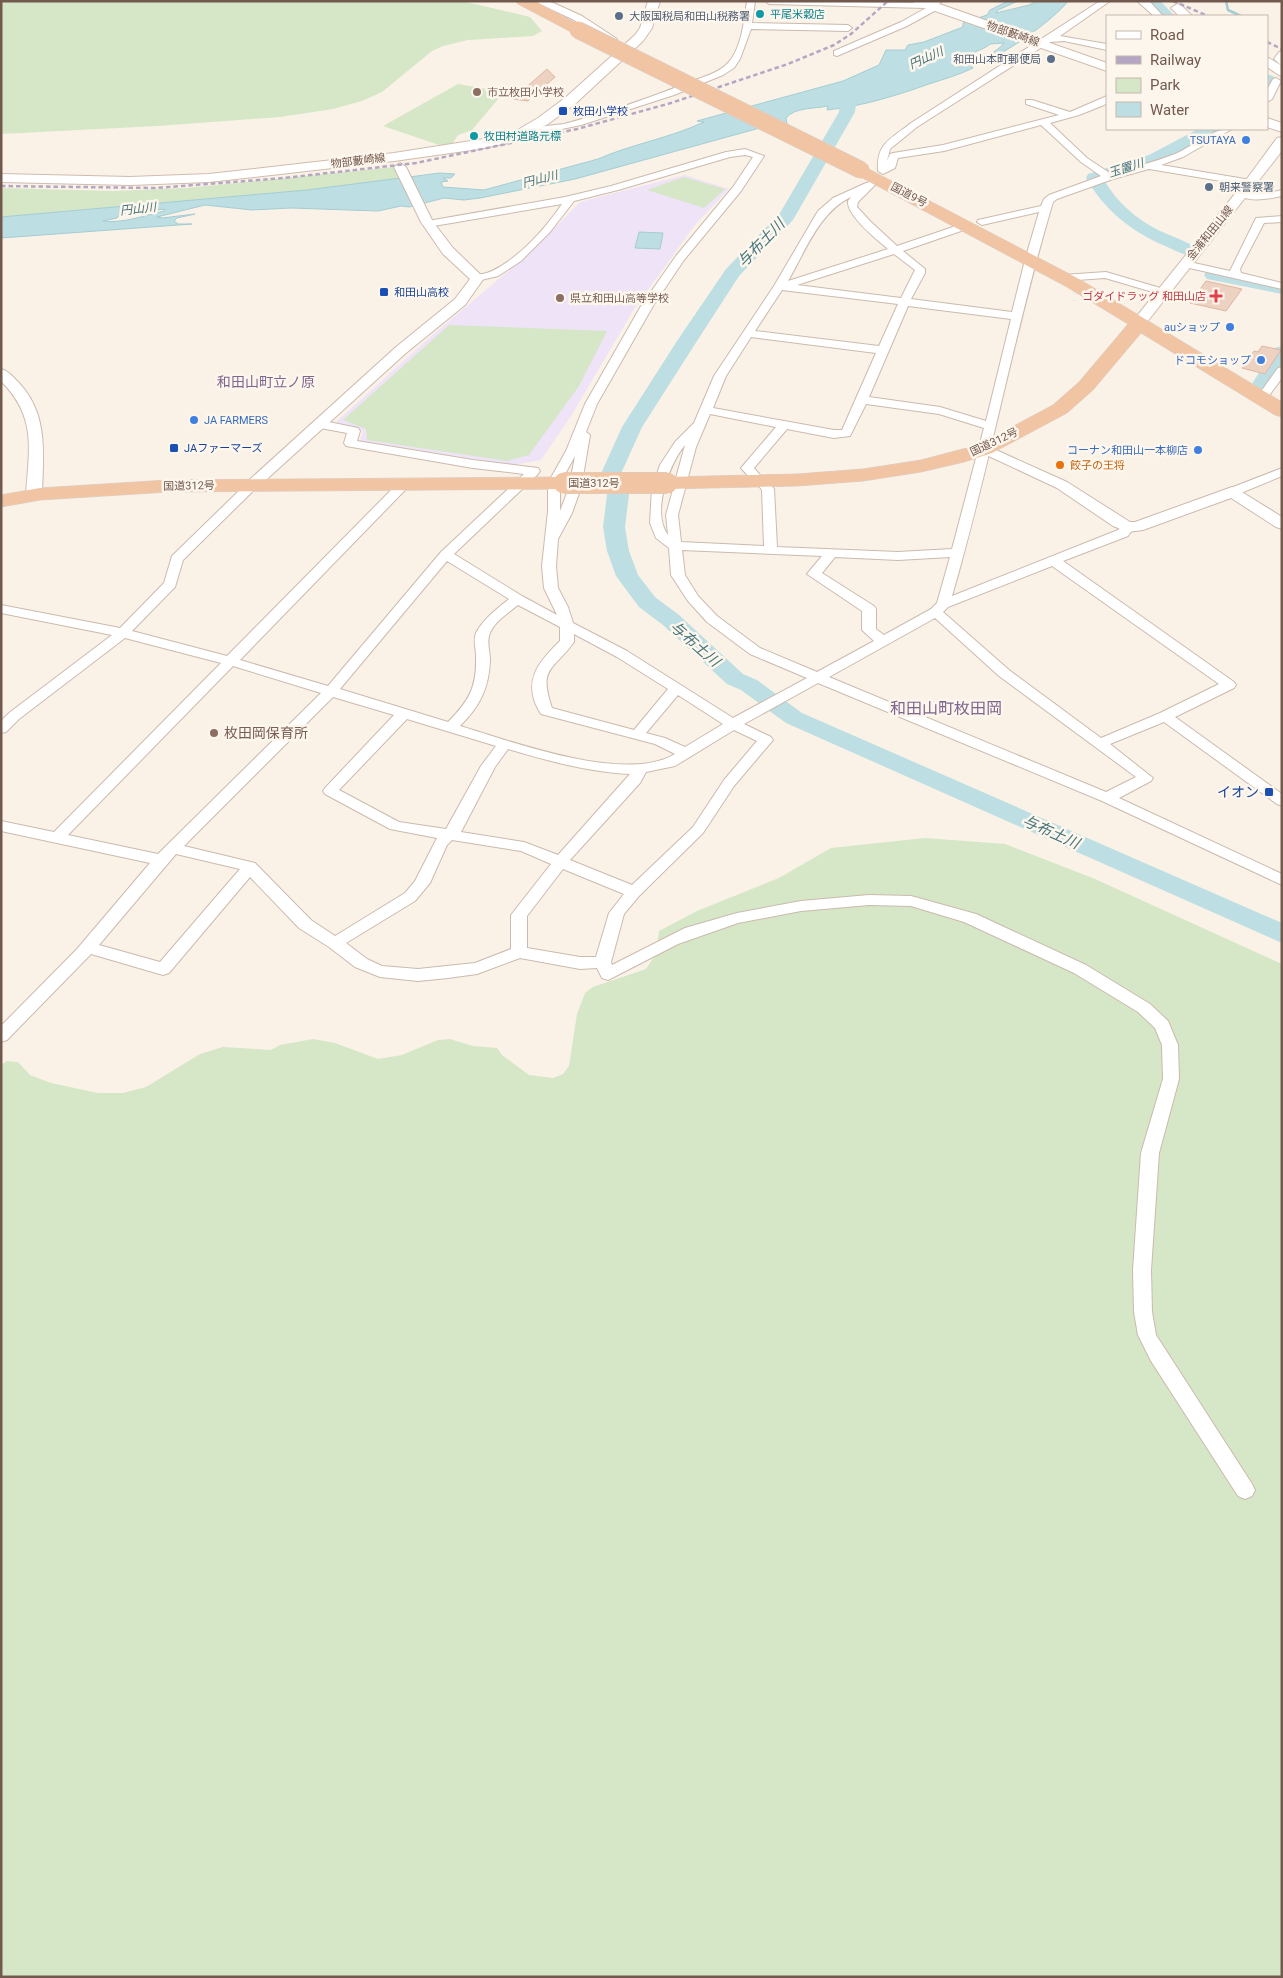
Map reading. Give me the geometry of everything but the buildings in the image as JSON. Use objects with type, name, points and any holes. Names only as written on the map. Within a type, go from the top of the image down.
[{"type":"highway","name":"国道9号","points":[[523,1],[861,170],[1064,278],[1282,411]]},
{"type":"highway","name":"国道312号","points":[[1,501],[34,496],[168,486],[252,484],[674,483],[797,480],[862,475],[921,466],[957,458],[985,449],[1060,409],[1086,386],[1138,324]]},
{"type":"main road","name":"物部藪崎線","points":[[1,178],[130,181],[209,178],[397,162],[513,138],[570,101],[639,38],[646,28],[654,1]]},
{"type":"main road","name":"物部藪崎線","points":[[919,1],[1042,42],[1106,67]]},
{"type":"main road","points":[[1268,63],[1277,79]]},
{"type":"main road","points":[[1268,122],[1282,128]]},
{"type":"main road","name":"金浦和田山線","points":[[1138,324],[1282,142]]},
{"type":"street","points":[[539,1],[578,18],[599,33],[698,81]]},
{"type":"street","points":[[528,130],[541,132],[608,115],[729,68],[739,55],[748,26],[751,1]]},
{"type":"street","points":[[769,1],[936,6]]},
{"type":"street","points":[[1106,1],[914,125],[886,148],[882,158],[883,171],[891,166],[893,156],[896,155],[944,148],[1069,114],[1101,103],[1106,99]]},
{"type":"street","points":[[1141,1],[1158,15]]},
{"type":"street","points":[[837,53],[904,24],[936,6]]},
{"type":"street","points":[[748,26],[848,28]]},
{"type":"street","points":[[1042,42],[1064,38],[1106,47]]},
{"type":"street","points":[[1282,54],[1279,59],[1282,63]]},
{"type":"street","points":[[1268,97],[1277,79]]},
{"type":"street","points":[[1029,102],[1069,114]]},
{"type":"street","points":[[1042,121],[1084,160],[1108,177]]},
{"type":"street","points":[[940,608],[958,553],[1030,260],[1044,208],[1048,201],[1053,197],[1108,177],[1150,166],[1180,155],[1225,130]]},
{"type":"street","points":[[427,223],[570,199],[728,154],[745,152],[759,156],[737,189],[680,258],[647,306],[591,404],[559,483],[552,539],[549,566],[551,588],[561,607],[567,625],[567,642],[542,665],[538,686],[546,711],[660,741],[688,754]]},
{"type":"street","points":[[397,162],[427,223],[448,250],[477,278]]},
{"type":"street","points":[[1150,166],[1246,189],[1266,198],[1282,193]]},
{"type":"street","points":[[706,410],[834,434],[846,433],[863,400],[903,301],[920,274],[920,269],[894,250],[865,224],[852,207],[853,201],[870,185],[837,200],[822,213],[779,286],[720,376],[674,483],[672,515],[678,575],[693,598],[712,619],[755,651],[1107,798],[1282,880]]},
{"type":"street","points":[[1236,276],[1235,269],[1260,220],[1266,198]]},
{"type":"street","points":[[1,729],[14,716],[123,633],[170,584],[177,558],[252,484],[401,350],[460,302],[477,278],[494,274],[536,241],[564,209],[570,199]]},
{"type":"street","points":[[982,222],[1044,208]]},
{"type":"street","points":[[1260,220],[1282,219]]},
{"type":"street","points":[[779,286],[840,270],[957,229]]},
{"type":"street","points":[[1185,264],[1282,286]]},
{"type":"street","points":[[1064,278],[1106,275],[1163,292]]},
{"type":"street","points":[[779,286],[1017,316]]},
{"type":"street","points":[[748,333],[883,350]]},
{"type":"street","points":[[1261,398],[1282,370]]},
{"type":"street","points":[[1,373],[26,402],[33,420],[36,450],[34,496]]},
{"type":"street","points":[[863,400],[940,411],[990,426]]},
{"type":"street","points":[[552,539],[564,520],[582,460],[584,422]]},
{"type":"street","points":[[1,1036],[88,946],[161,860],[331,692],[446,555],[476,529],[534,471],[473,464],[350,442],[354,431],[319,424]]},
{"type":"street","points":[[700,424],[682,439],[672,453],[660,476],[655,496],[656,520],[661,536],[674,546],[898,556],[958,553]]},
{"type":"street","points":[[754,475],[747,468],[784,424]]},
{"type":"street","points":[[985,449],[1062,484],[1119,523],[1128,527],[1146,524],[1282,472]]},
{"type":"street","points":[[57,838],[403,485]]},
{"type":"street","points":[[765,486],[768,489],[771,550]]},
{"type":"street","points":[[1232,492],[1282,524]]},
{"type":"street","points":[[1,608],[123,633],[230,661],[450,728],[594,767],[632,770],[670,763],[688,754],[733,724],[940,608],[1123,533],[1128,527]]},
{"type":"street","points":[[832,553],[814,574],[869,609],[869,630],[883,641]]},
{"type":"street","points":[[446,555],[517,599],[622,654],[733,724],[766,740],[729,783],[698,830],[634,892],[617,913],[603,962],[608,974],[672,940],[737,918],[801,906],[869,900],[911,901],[970,918],[1080,969],[1144,1008],[1162,1025],[1170,1045],[1172,1079],[1150,1154],[1142,1270],[1143,1312],[1147,1336],[1245,1490]]},
{"type":"street","points":[[1054,561],[1229,685],[1165,716],[1098,744]]},
{"type":"street","points":[[450,728],[478,698],[482,686],[481,637],[491,621],[517,599]]},
{"type":"street","points":[[940,608],[1004,673],[1146,778],[1107,798]]},
{"type":"street","points":[[637,735],[676,688]]},
{"type":"street","points":[[404,713],[330,791],[395,826],[524,847],[634,892]]},
{"type":"street","points":[[1165,716],[1282,801]]},
{"type":"street","points":[[335,943],[410,897],[422,883],[440,842],[455,830],[488,766],[505,744]]},
{"type":"street","points":[[519,952],[519,915],[560,862],[636,780],[640,768]]},
{"type":"street","points":[[1,826],[161,860]]},
{"type":"street","points":[[174,848],[250,866],[277,897],[305,924],[335,943],[361,963],[380,971],[418,975],[477,968],[519,952],[580,963],[603,962]]},
{"type":"street","points":[[88,946],[163,969],[250,866]]},
{"type":"shaded area","points":[[685,175],[729,189],[695,225],[634,309],[573,413],[541,460],[513,465],[360,441],[363,431],[336,422],[429,338],[532,251],[580,202]]},
{"type":"green space","points":[[1,1],[462,1],[530,17],[542,31],[533,36],[468,40],[443,46],[432,51],[382,92],[362,101],[333,109],[280,117],[157,126],[1,134]]},
{"type":"green space","points":[[458,84],[504,92],[472,130],[458,135],[452,144],[439,145],[383,126]]},
{"type":"green space","points":[[394,167],[399,180],[1,217],[1,188],[113,191],[186,188]]},
{"type":"green space","points":[[684,177],[725,189],[704,208],[647,190]]},
{"type":"green space","points":[[449,325],[607,331],[579,386],[529,455],[507,461],[367,440],[366,429],[343,420]]},
{"type":"green space","points":[[925,838],[1005,844],[1095,879],[1282,964],[1282,1977],[1,1977],[1,1065],[7,1061],[18,1062],[30,1075],[51,1083],[98,1093],[123,1093],[146,1087],[200,1054],[223,1047],[271,1050],[280,1045],[313,1039],[335,1043],[378,1059],[402,1055],[438,1040],[450,1039],[473,1046],[497,1048],[502,1055],[529,1075],[553,1078],[563,1074],[569,1066],[577,1014],[585,993],[593,987],[646,969],[656,954],[659,931],[697,911],[779,878],[831,848]]},
{"type":"water","name":"円山川","points":[[1008,1],[1018,1],[998,10],[996,13],[1029,5],[1037,1],[1068,1],[1051,18],[1024,39],[995,56],[973,63],[973,68],[957,75],[904,93],[866,103],[827,110],[828,106],[800,110],[786,118],[787,124],[756,129],[575,179],[480,198],[464,200],[444,198],[409,207],[401,206],[378,211],[291,208],[252,210],[205,205],[157,217],[195,214],[177,218],[174,221],[178,224],[192,224],[1,238],[1,217],[307,190],[440,173],[455,174],[451,178],[443,178],[448,181],[441,182],[443,187],[484,190],[598,159],[704,122],[697,121],[843,81],[879,65],[886,50],[905,50],[908,45],[924,42],[963,27],[963,23],[987,15],[990,10]],"holes":[[[1004,43],[988,55],[968,59],[968,56],[990,44]],[[165,209],[164,211],[126,220],[103,221],[117,218],[120,214]]]},
{"type":"water","points":[[639,232],[663,233],[660,249],[635,248]]},
{"type":"waterway","name":"玉置川","points":[[1148,1],[1167,15]]},
{"type":"waterway","points":[[1226,1],[1228,10],[1239,15]]},
{"type":"waterway","name":"与布土川","points":[[849,93],[847,112],[787,216],[732,273],[632,427],[609,478],[618,495],[614,527],[618,551],[627,576],[647,602],[671,620],[735,679],[749,685],[794,718],[1282,934]]},
{"type":"waterway","name":"玉置川","points":[[1187,250],[1147,231],[1128,218],[1109,199],[1094,178],[1155,159],[1208,130]]},
{"type":"waterway","name":"玉置川","points":[[1213,275],[1282,289]]},
{"type":"waterway","name":"玉置川","points":[[1260,387],[1282,352]]},
{"type":"railway","points":[[1,186],[156,188],[284,178],[416,163],[577,129],[671,103],[788,64],[834,45],[851,34],[888,1]]},
{"type":"railway","points":[[1173,1],[1206,15]]},
{"type":"railway","points":[[1268,42],[1282,49]]},
{"type":"place","name":"平尾米穀店","points":[[760,14]]},
{"type":"place","name":"大阪国税局和田山税務署","points":[[619,16]]},
{"type":"place","name":"和田山本町郵便局","points":[[1051,59]]},
{"type":"place","name":"市立枚田小学校","points":[[477,92]]},
{"type":"place","name":"枚田小学校","points":[[563,111]]},
{"type":"place","name":"牧田村道路元標","points":[[474,136]]},
{"type":"place","name":"TSUTAYA","points":[[1246,140]]},
{"type":"place","name":"朝来警察署","points":[[1209,187]]},
{"type":"place","name":"和田山高校","points":[[384,292]]},
{"type":"place","name":"ゴダイドラッグ 和田山店","points":[[1216,296]]},
{"type":"place","name":"県立和田山高等学校","points":[[560,298]]},
{"type":"place","name":"auショップ","points":[[1230,327]]},
{"type":"place","name":"ドコモショップ","points":[[1261,360]]},
{"type":"place","name":"JA FARMERS","points":[[194,420]]},
{"type":"place","name":"JAファーマーズ","points":[[174,448]]},
{"type":"place","name":"コーナン和田山一本柳店","points":[[1198,450]]},
{"type":"place","name":"餃子の王将","points":[[1060,465]]},
{"type":"place","name":"枚田岡保育所","points":[[214,733]]},
{"type":"place","name":"イオン","points":[[1269,792]]},
{"type":"district","name":"和田山町立ノ原","points":[[266,382]]},
{"type":"district","name":"和田山町枚田岡","points":[[946,708]]}]
